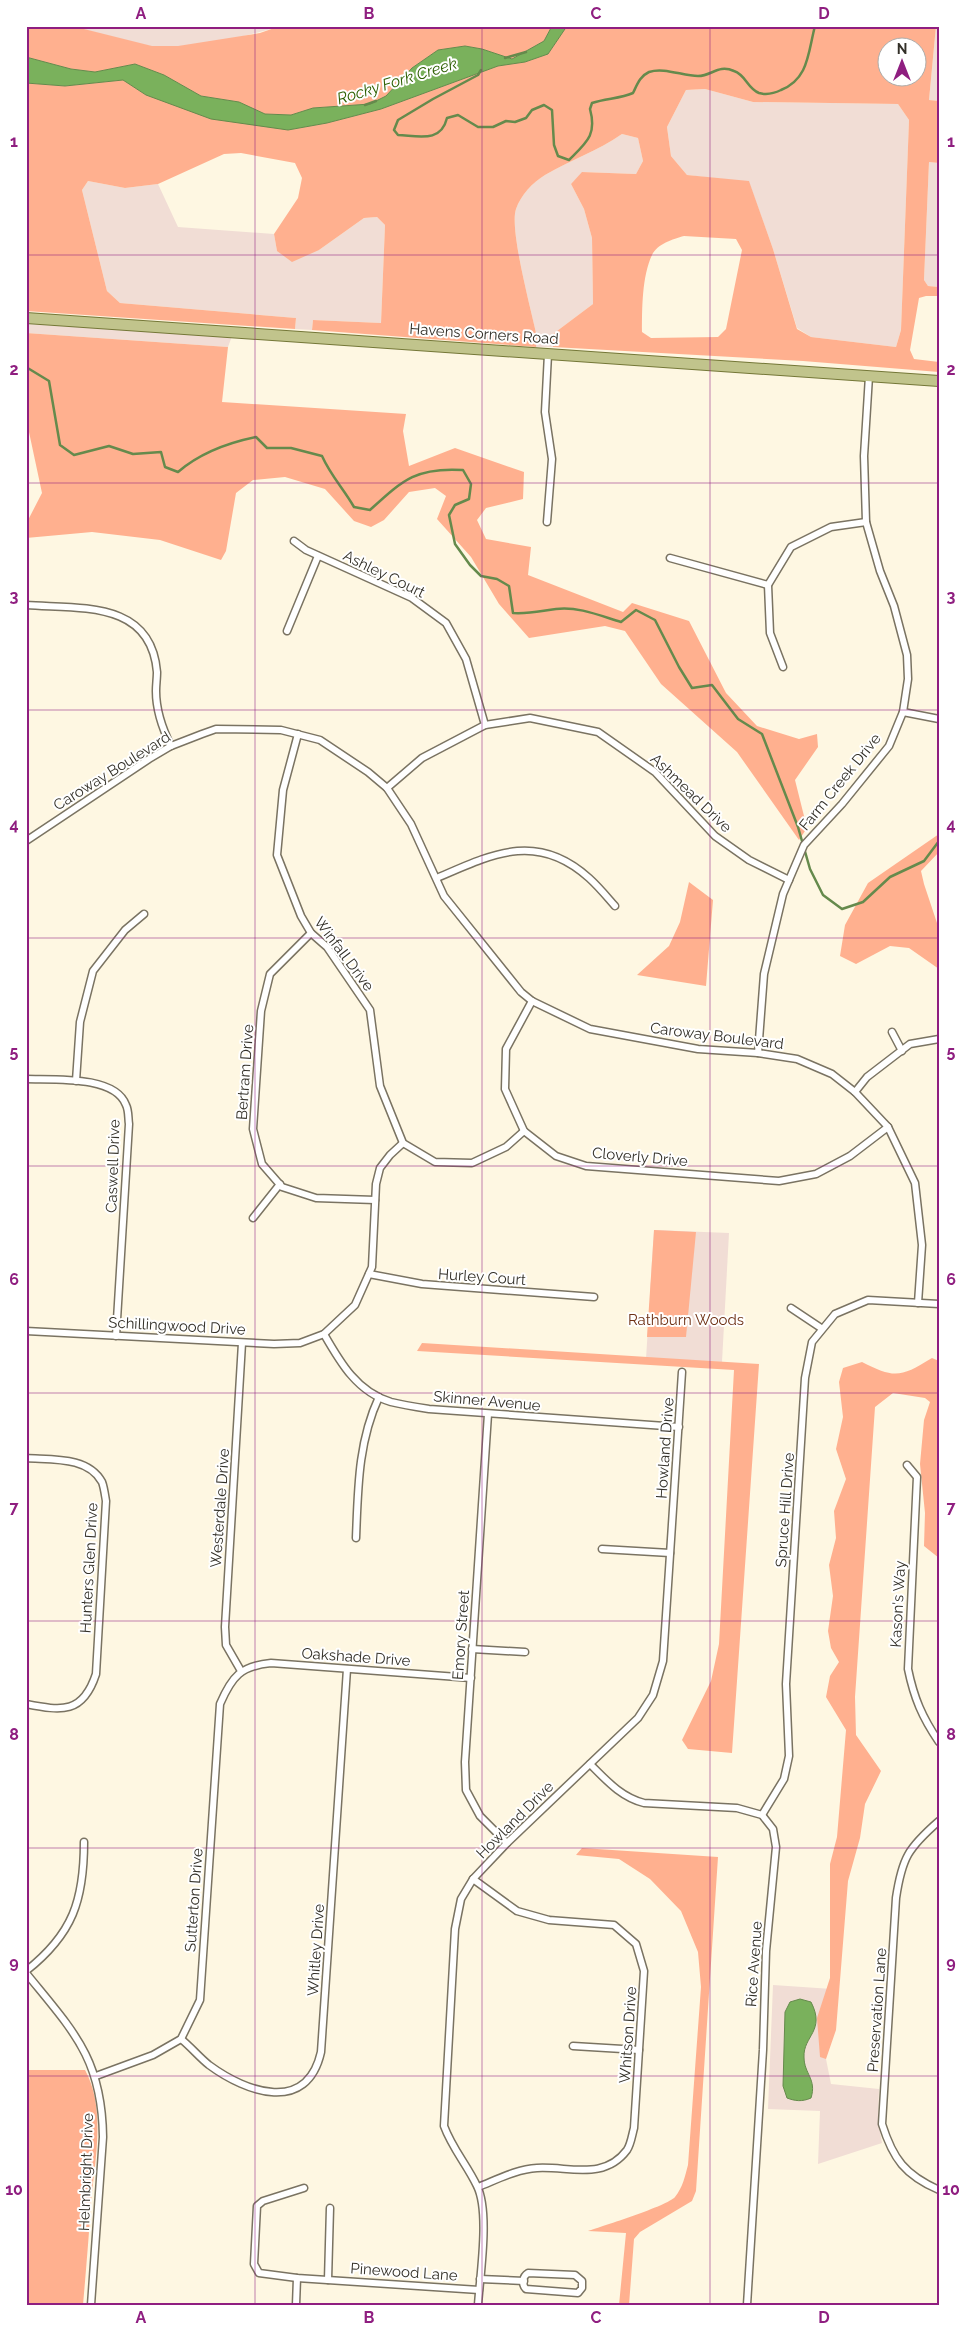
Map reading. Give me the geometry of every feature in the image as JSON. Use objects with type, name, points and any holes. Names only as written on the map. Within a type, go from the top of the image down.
[{"type":"main road","name":"Havens Corners Road","points":[[26,318],[939,381]]},
{"type":"street","points":[[547,522],[552,459],[545,412],[548,354]]},
{"type":"street","name":"Farm Creek Drive","points":[[758,1053],[764,974],[783,894],[804,845],[842,804],[889,746],[903,712],[908,679],[907,655],[894,606],[880,571],[866,522],[864,456],[869,376]]},
{"type":"street","points":[[783,668],[770,633],[768,585],[791,547],[831,527],[866,522]]},
{"type":"street","name":"Ashley Court","points":[[294,541],[318,556],[412,598],[446,623],[466,659],[485,725]]},
{"type":"street","points":[[287,631],[318,556]]},
{"type":"street","points":[[670,558],[768,585]]},
{"type":"street","points":[[26,605],[102,610],[131,620],[151,642],[157,672],[156,693],[163,730],[171,746]]},
{"type":"street","points":[[903,712],[939,719]]},
{"type":"street","name":"Ashmead Drive","points":[[387,788],[422,758],[485,725],[530,718],[598,732],[655,772],[715,836],[749,860],[789,880]]},
{"type":"street","name":"Caroway Boulevard","points":[[26,840],[171,746],[216,729],[281,730],[320,740],[368,772],[387,788],[411,824],[444,896],[521,992],[532,1001],[590,1029],[698,1049],[758,1053],[797,1059],[832,1074],[855,1092],[888,1127],[915,1183],[922,1245],[918,1303]]},
{"type":"street","name":"Winfall Drive","points":[[298,734],[283,790],[277,855],[301,916],[311,932],[327,947],[370,1010],[380,1086],[403,1143]]},
{"type":"street","points":[[437,878],[485,857],[522,849],[558,856],[589,878],[615,906]]},
{"type":"street","points":[[76,1082],[80,1022],[93,971],[125,930],[144,914]]},
{"type":"street","name":"Bertram Drive","points":[[311,932],[270,974],[261,1011],[254,1129],[262,1164],[282,1187],[316,1198],[376,1200]]},
{"type":"street","name":"Cloverly Drive","points":[[532,1001],[506,1049],[505,1089],[524,1131],[556,1156],[586,1166],[779,1181],[816,1174],[850,1156],[888,1127]]},
{"type":"street","points":[[892,1032],[902,1051]]},
{"type":"street","points":[[855,1092],[868,1077],[910,1044],[939,1039]]},
{"type":"street","name":"Caswell Drive","points":[[26,1079],[94,1083],[113,1089],[126,1104],[129,1124],[116,1336]]},
{"type":"street","points":[[324,1334],[356,1305],[372,1267],[380,1168],[390,1155],[403,1143],[435,1162],[472,1163],[506,1147],[524,1131]]},
{"type":"street","points":[[253,1218],[280,1184]]},
{"type":"street","name":"Hurley Court","points":[[369,1274],[422,1284],[594,1297]]},
{"type":"street","name":"Spruce Hill Drive","points":[[762,1815],[784,1779],[790,1756],[786,1684],[805,1378],[812,1342],[821,1328],[835,1314],[868,1300],[939,1304]]},
{"type":"street","points":[[792,1308],[821,1328]]},
{"type":"street","name":"Schillingwood Drive","points":[[26,1331],[242,1342],[300,1343],[324,1334]]},
{"type":"street","name":"Skinner Avenue","points":[[324,1334],[351,1377],[390,1402],[429,1409],[679,1427]]},
{"type":"street","name":"Westerdale Drive","points":[[241,1671],[226,1645],[225,1627],[242,1342]]},
{"type":"street","name":"Howland Drive","points":[[478,2305],[482,2212],[478,2187],[450,2143],[444,2126],[455,1929],[461,1899],[473,1879],[507,1843],[638,1718],[653,1695],[663,1661],[682,1372]]},
{"type":"street","points":[[356,1538],[360,1457],[369,1420],[380,1397]]},
{"type":"street","name":"Emory Street","points":[[488,1414],[465,1762],[466,1790],[480,1816],[507,1843]]},
{"type":"street","name":"Hunters Glen Drive","points":[[26,1458],[71,1461],[89,1468],[102,1482],[106,1501],[96,1674],[91,1690],[80,1703],[66,1709],[51,1709],[26,1704]]},
{"type":"street","name":"Kason's Way","points":[[907,1465],[917,1477],[908,1669],[914,1697],[926,1723],[939,1742]]},
{"type":"street","points":[[602,1549],[670,1553]]},
{"type":"street","points":[[472,1649],[525,1652]]},
{"type":"street","name":"Oakshade Drive","points":[[241,1671],[256,1664],[271,1663],[471,1678]]},
{"type":"street","name":"Whitley Drive","points":[[181,2039],[208,2064],[224,2075],[247,2086],[273,2094],[292,2091],[309,2080],[318,2067],[322,2052],[347,1669]]},
{"type":"street","name":"Sutterton Drive","points":[[181,2039],[200,2000],[220,1704],[228,1686],[241,1671]]},
{"type":"street","points":[[590,1764],[618,1791],[630,1799],[644,1803],[737,1808],[762,1815]]},
{"type":"street","name":"Rice Avenue","points":[[747,2305],[763,2050],[766,1951],[776,1847],[773,1829],[762,1815]]},
{"type":"street","name":"Preservation Lane","points":[[939,1821],[915,1844],[901,1868],[896,1898],[882,2124],[889,2146],[908,2174],[939,2190]]},
{"type":"street","points":[[26,1972],[40,1960],[67,1929],[82,1890],[84,1842]]},
{"type":"street","name":"Whitson Drive","points":[[473,1879],[517,1911],[549,1920],[614,1925],[636,1944],[644,1970],[634,2128],[628,2149],[612,2164],[596,2170],[536,2168],[505,2176],[478,2187]]},
{"type":"street","name":"Helmbright Drive","points":[[26,1972],[78,2038],[96,2076],[103,2114],[103,2137],[91,2305]]},
{"type":"street","points":[[96,2076],[153,2055],[181,2039]]},
{"type":"street","points":[[573,2046],[639,2050]]},
{"type":"street","name":"Pinewood Lane","points":[[304,2188],[263,2201],[258,2206],[255,2269],[264,2275],[479,2290]]},
{"type":"street","name":"Pinewood Lane","points":[[328,2280],[330,2208]]},
{"type":"street","points":[[528,2273],[575,2275],[582,2281],[582,2288],[578,2293],[529,2290],[524,2287],[524,2281],[525,2274],[528,2273]]},
{"type":"street","points":[[296,2305],[297,2278]]},
{"type":"street","points":[[480,2279],[524,2281]]},
{"type":"green space","points":[[26,26],[72,26],[152,46],[178,46],[260,33],[280,26],[552,26],[544,41],[512,59],[482,49],[465,46],[438,50],[412,68],[386,96],[370,104],[313,108],[291,115],[265,114],[239,102],[201,96],[164,75],[135,64],[95,72],[71,69],[26,57]]},
{"type":"green space","points":[[72,26],[280,26],[215,42],[163,47],[130,42]]},
{"type":"green space","points":[[567,26],[936,26],[929,100],[939,101],[939,163],[929,162],[924,280],[928,286],[939,287],[939,296],[919,298],[910,350],[914,359],[939,362],[939,372],[803,361],[553,347],[553,334],[593,304],[592,238],[584,209],[571,184],[582,172],[636,174],[643,161],[638,138],[622,134],[540,178],[524,194],[518,204],[515,219],[518,252],[537,337],[536,347],[312,330],[313,320],[381,323],[385,225],[377,217],[364,218],[319,250],[292,262],[277,251],[274,234],[298,198],[302,178],[295,163],[241,153],[224,154],[158,184],[125,188],[88,181],[82,190],[107,291],[120,303],[296,318],[295,329],[26,311],[26,83],[65,86],[123,80],[146,95],[288,130],[327,123],[381,109],[498,66],[525,62],[548,54]],"holes":[[[705,89],[753,102],[898,104],[909,120],[901,330],[896,347],[811,337],[797,329],[773,249],[749,181],[687,175],[671,156],[667,127],[686,90]],[[684,236],[736,239],[742,250],[726,329],[718,337],[651,338],[642,332],[644,283],[649,263],[654,251],[661,245]]]},
{"type":"green space","points":[[936,26],[939,26],[939,101],[929,100]]},
{"type":"green space","points":[[705,89],[753,102],[898,104],[909,120],[901,330],[896,347],[811,337],[797,328],[773,249],[749,182],[687,175],[671,156],[667,127],[686,90]]},
{"type":"green space","points":[[622,134],[638,138],[643,161],[636,174],[583,172],[571,184],[584,209],[592,238],[593,304],[553,334],[553,347],[536,347],[537,337],[518,252],[515,219],[518,204],[524,194],[540,178]]},
{"type":"green space","points":[[929,162],[939,163],[939,287],[928,286],[924,280]]},
{"type":"green space","points":[[88,181],[125,188],[158,184],[178,227],[274,234],[277,251],[319,250],[364,218],[377,217],[385,225],[381,323],[313,320],[312,330],[295,329],[296,318],[120,303],[107,291],[82,190]]},
{"type":"green space","points":[[26,324],[232,336],[228,347],[26,333]]},
{"type":"green space","points":[[26,333],[228,347],[222,402],[406,414],[403,431],[409,466],[455,448],[524,472],[523,499],[486,508],[477,520],[486,539],[531,547],[528,575],[623,612],[632,603],[689,621],[726,693],[757,726],[799,739],[817,734],[818,747],[795,780],[807,828],[799,840],[737,752],[661,684],[625,631],[605,626],[529,638],[499,604],[471,557],[437,519],[446,496],[435,488],[409,492],[384,520],[371,527],[354,521],[325,489],[285,477],[253,480],[236,493],[226,551],[221,560],[160,540],[92,532],[26,538],[26,524],[42,493],[26,418]]},
{"type":"green space","points":[[939,834],[939,852],[921,871],[939,929],[939,969],[909,948],[890,946],[856,964],[840,956],[845,925],[868,883]]},
{"type":"green space","points":[[689,882],[713,900],[706,986],[637,975],[669,946],[680,922]]},
{"type":"green space","name":"Rathburn Woods","points":[[654,1230],[729,1233],[722,1362],[646,1359]]},
{"type":"green space","points":[[654,1230],[696,1232],[686,1337],[647,1337]]},
{"type":"green space","points":[[422,1343],[759,1364],[732,1753],[688,1749],[682,1740],[711,1681],[719,1644],[734,1370],[417,1351]]},
{"type":"green space","points":[[932,1358],[939,1361],[939,1558],[924,1546],[925,1513],[920,1464],[924,1420],[930,1402],[925,1398],[893,1393],[875,1407],[855,1697],[856,1735],[881,1771],[865,1804],[860,1838],[848,1881],[836,2030],[826,2059],[820,2057],[817,2018],[830,1978],[830,1864],[837,1837],[846,1730],[826,1697],[830,1676],[839,1662],[831,1648],[828,1631],[833,1596],[829,1565],[836,1538],[834,1511],[846,1479],[836,1449],[843,1417],[839,1382],[843,1368],[862,1362],[882,1371],[898,1374],[913,1369]]},
{"type":"green space","points":[[582,1848],[718,1857],[696,2191],[692,2201],[640,2232],[634,2239],[629,2305],[619,2305],[626,2233],[588,2231],[634,2216],[670,2201],[678,2193],[682,2185],[688,2165],[701,1987],[698,1952],[681,1911],[650,1879],[619,1859],[576,1855]]},
{"type":"green space","points":[[773,1985],[832,1989],[826,2059],[831,2084],[879,2089],[878,2120],[882,2143],[818,2164],[820,2111],[768,2109]]},
{"type":"green space","points":[[26,2070],[85,2070],[95,2101],[97,2117],[96,2152],[83,2305],[26,2305]]},
{"type":"shaded area","points":[[552,26],[567,26],[548,54],[525,62],[498,66],[381,109],[327,123],[288,130],[211,119],[146,95],[123,80],[65,86],[26,83],[26,57],[71,69],[95,72],[135,64],[164,75],[201,96],[239,102],[265,114],[291,115],[313,108],[370,104],[386,96],[412,68],[438,50],[465,46],[482,49],[512,59],[544,41]]},
{"type":"shaded area","points":[[800,1999],[811,2002],[816,2020],[804,2057],[812,2086],[811,2098],[799,2101],[787,2098],[783,2086],[785,2012],[790,2002]]},
{"type":"waterway","points":[[481,70],[478,75],[398,120],[394,130],[398,135],[421,137],[434,135],[444,126],[447,118],[458,115],[478,127],[493,127],[506,121],[515,122],[526,118],[532,110],[544,105],[552,110],[554,145],[558,156],[569,160],[589,138],[592,125],[590,109],[592,103],[633,93],[641,78],[649,72],[667,71],[698,76],[728,69],[738,73],[755,91],[762,94],[776,92],[790,85],[797,79],[806,64],[815,26]]},
{"type":"waterway","name":"Rocky Fork Creek","points":[[505,58],[526,52]]},
{"type":"waterway","name":"Rocky Fork Creek","points":[[365,105],[376,101]]},
{"type":"waterway","points":[[26,367],[49,381],[60,445],[74,455],[109,446],[133,454],[161,452],[165,467],[178,472],[205,454],[235,442],[256,437],[267,448],[291,448],[322,456],[329,470],[354,507],[370,510],[402,483],[422,473],[463,470],[471,484],[469,499],[455,505],[449,515],[455,544],[470,565],[481,576],[497,579],[509,586],[513,613],[530,613],[564,608],[589,612],[621,622],[636,610],[655,620],[692,688],[712,685],[738,719],[762,734],[798,827],[810,869],[823,895],[842,909],[863,902],[890,877],[924,861],[939,841]]}]
